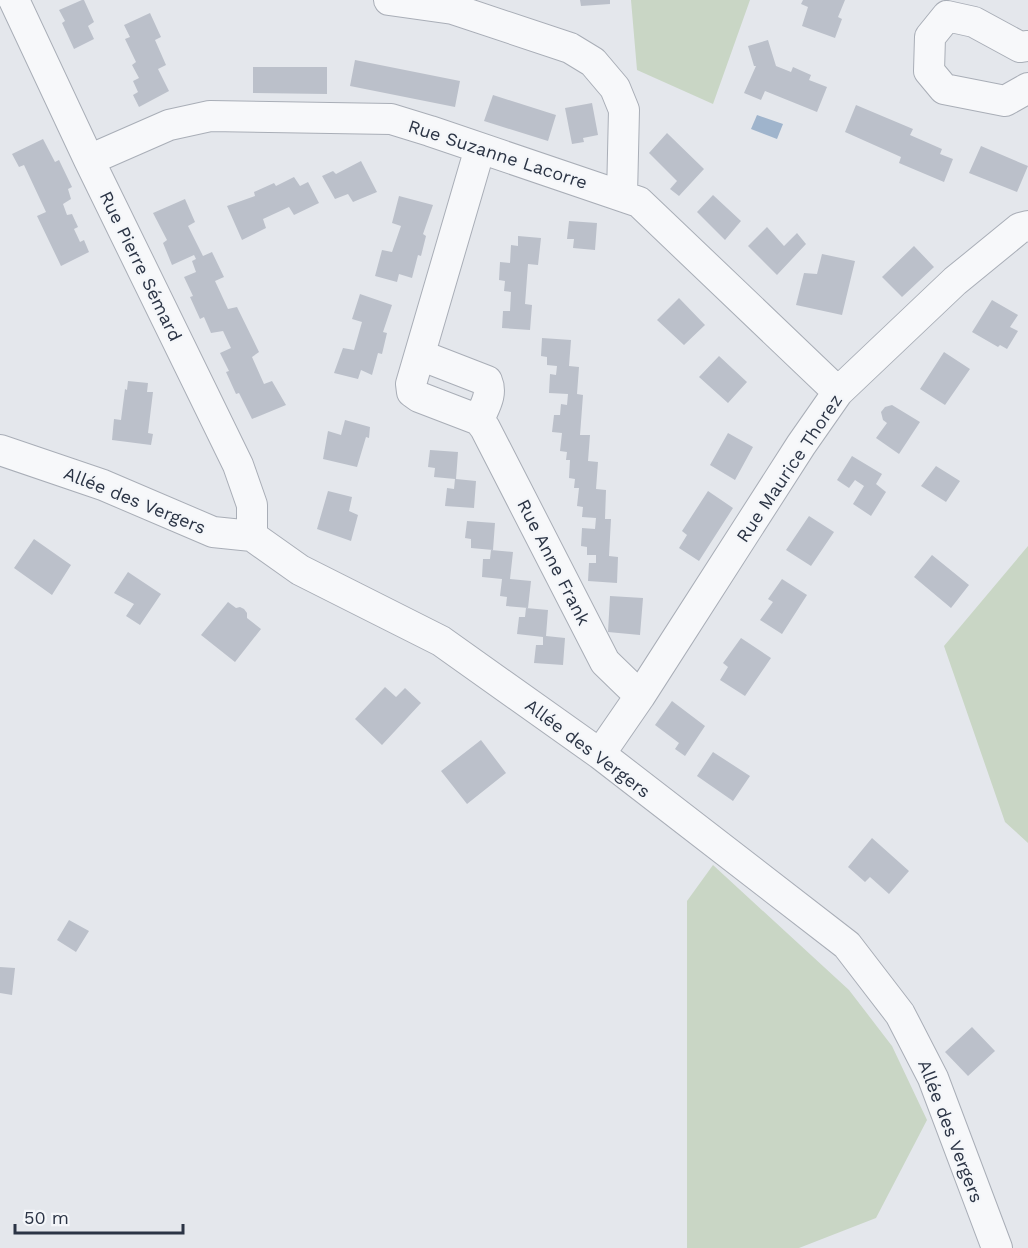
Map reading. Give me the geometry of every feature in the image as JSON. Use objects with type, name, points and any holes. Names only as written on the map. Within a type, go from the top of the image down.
[{"type":"street","name":"Rue Pierre Sémard","points":[[14,0],[89,160],[238,465],[252,506],[252,536]]},
{"type":"street","points":[[389,0],[453,9],[570,48],[593,62],[615,88],[624,110],[622,196]]},
{"type":"street","points":[[1028,46],[1020,47],[974,22],[946,16],[930,37],[929,71],[944,89],[1005,101],[1028,88]]},
{"type":"street","name":"Rue Suzanne Lacorre","points":[[89,160],[168,125],[210,116],[391,119],[639,202],[838,392]]},
{"type":"street","name":"Rue Anne Frank","points":[[480,148],[411,384],[412,392],[419,397],[479,420],[605,662],[640,696]]},
{"type":"street","name":"Rue Maurice Thorez","points":[[600,754],[640,696],[801,445],[838,392],[955,281],[1020,228],[1028,226]]},
{"type":"street","name":"Allée des Vergers","points":[[0,450],[103,485],[213,532],[252,536],[300,570],[441,641],[600,754],[847,945],[900,1014],[933,1078],[997,1248]]},
{"type":"green space","points":[[631,0],[750,0],[713,104],[637,70]]},
{"type":"green space","points":[[1028,546],[1028,843],[1005,822],[944,646]]},
{"type":"green space","points":[[713,865],[849,990],[892,1046],[927,1120],[876,1218],[799,1248],[687,1248],[687,901]]},
{"type":"water","points":[[757,115],[783,124],[777,139],[751,129]]},
{"type":"building","points":[[82,0],[94,22],[88,26],[94,39],[74,49],[62,23],[65,21],[59,10]]},
{"type":"building","points":[[580,0],[610,0],[610,4],[581,6]]},
{"type":"building","points":[[803,0],[845,0],[838,17],[842,19],[835,38],[802,26],[808,7],[801,4]]},
{"type":"building","points":[[150,13],[161,37],[155,40],[166,65],[158,69],[169,91],[139,107],[133,95],[138,92],[133,81],[139,78],[132,65],[136,62],[125,39],[130,37],[124,25]]},
{"type":"building","points":[[768,40],[776,66],[791,72],[793,67],[811,75],[809,80],[827,87],[817,112],[765,91],[761,100],[744,93],[756,66],[754,66],[748,46]]},
{"type":"building","points":[[355,60],[460,81],[455,107],[350,86]]},
{"type":"building","points":[[253,67],[327,67],[327,94],[253,93]]},
{"type":"building","points":[[493,95],[556,115],[548,141],[484,121]]},
{"type":"building","points":[[592,103],[598,135],[583,138],[584,142],[572,144],[565,108]]},
{"type":"building","points":[[856,105],[913,129],[910,135],[942,149],[940,154],[953,159],[944,182],[899,163],[901,157],[845,132]]},
{"type":"building","points":[[667,133],[704,169],[679,196],[670,189],[677,181],[649,153]]},
{"type":"building","points":[[43,139],[55,162],[59,160],[72,187],[68,189],[71,199],[63,204],[67,215],[72,214],[78,227],[74,229],[80,242],[84,240],[89,252],[61,266],[37,216],[46,212],[24,165],[19,167],[12,154]]},
{"type":"building","points":[[981,146],[1028,166],[1017,192],[969,173]]},
{"type":"building","points":[[361,161],[377,192],[353,202],[348,194],[335,199],[322,176],[333,171],[336,174]]},
{"type":"building","points":[[294,177],[300,186],[308,182],[319,203],[294,215],[289,207],[263,219],[266,228],[242,240],[227,206],[255,196],[254,192],[274,183],[276,186]]},
{"type":"building","points":[[713,195],[741,221],[725,240],[697,212]]},
{"type":"building","points":[[399,196],[433,205],[423,234],[426,236],[421,256],[418,255],[412,278],[399,274],[397,282],[375,276],[382,250],[392,252],[401,226],[392,223]]},
{"type":"building","points":[[185,199],[195,222],[188,226],[203,256],[212,252],[224,277],[215,281],[228,309],[237,307],[259,352],[252,357],[264,384],[272,381],[286,405],[252,419],[239,393],[236,394],[226,372],[229,371],[220,353],[231,348],[223,331],[211,333],[204,317],[200,319],[190,297],[193,296],[184,277],[196,272],[192,261],[196,259],[194,255],[172,265],[163,243],[167,240],[153,213]]},
{"type":"building","points":[[569,221],[597,223],[595,250],[573,248],[574,239],[567,239]]},
{"type":"building","points":[[767,227],[784,246],[797,233],[806,244],[777,275],[748,246]]},
{"type":"building","points":[[518,236],[541,238],[538,265],[528,264],[525,304],[532,305],[530,330],[502,328],[503,311],[510,311],[511,292],[504,291],[505,281],[499,280],[500,262],[510,263],[511,245],[518,246]]},
{"type":"building","points":[[914,246],[934,267],[902,297],[882,277]]},
{"type":"building","points":[[822,254],[855,261],[842,315],[796,305],[804,273],[817,274]]},
{"type":"building","points":[[360,294],[392,305],[383,332],[387,333],[382,354],[378,353],[372,375],[361,370],[358,379],[334,373],[343,348],[354,350],[362,322],[352,319]]},
{"type":"building","points":[[679,298],[705,325],[684,345],[657,320]]},
{"type":"building","points":[[992,300],[1018,315],[1010,327],[1018,331],[1007,349],[1000,345],[998,347],[972,332]]},
{"type":"building","points":[[542,338],[571,340],[569,366],[579,367],[577,394],[583,395],[580,435],[590,435],[588,461],[598,462],[596,489],[606,490],[605,519],[611,519],[609,556],[618,557],[617,583],[588,581],[589,563],[596,563],[596,555],[587,555],[587,547],[581,546],[582,528],[595,529],[596,518],[582,517],[583,507],[577,506],[579,488],[574,488],[575,479],[569,478],[570,460],[566,460],[567,452],[560,451],[562,433],[552,432],[554,415],[560,415],[561,404],[567,405],[568,394],[549,393],[550,374],[556,375],[557,366],[547,365],[547,357],[541,356]]},
{"type":"building","points":[[944,352],[970,369],[945,405],[920,389]]},
{"type":"building","points":[[719,356],[747,382],[728,403],[699,377]]},
{"type":"building","points":[[128,381],[148,383],[147,392],[153,392],[148,433],[153,434],[151,445],[112,440],[114,419],[121,420]]},
{"type":"building","points":[[892,405],[920,422],[899,454],[876,438],[887,423],[883,420],[881,412],[885,407]]},
{"type":"building","points":[[345,420],[370,427],[369,438],[366,437],[357,467],[323,459],[328,431],[341,435]]},
{"type":"building","points":[[728,433],[753,447],[735,480],[710,465]]},
{"type":"building","points":[[430,450],[458,452],[456,479],[476,481],[474,508],[445,506],[447,488],[454,489],[455,479],[434,477],[435,468],[428,467]]},
{"type":"building","points":[[852,456],[882,474],[876,484],[886,492],[871,516],[853,504],[864,486],[855,480],[849,488],[837,480]]},
{"type":"building","points":[[936,466],[960,481],[946,502],[921,486]]},
{"type":"building","points":[[328,491],[352,497],[349,511],[358,515],[351,541],[317,529]]},
{"type":"building","points":[[708,491],[733,508],[699,561],[679,548],[687,535],[682,531]]},
{"type":"building","points":[[809,516],[834,532],[811,566],[786,550]]},
{"type":"building","points":[[467,521],[495,523],[493,550],[471,548],[471,539],[465,538]]},
{"type":"building","points":[[34,539],[71,565],[52,595],[14,568]]},
{"type":"building","points":[[491,550],[513,552],[510,579],[531,581],[528,608],[506,606],[507,597],[500,596],[502,579],[482,577],[483,559],[490,559]]},
{"type":"building","points":[[932,555],[969,585],[951,608],[914,577]]},
{"type":"building","points":[[128,572],[161,594],[140,625],[126,616],[134,604],[114,593]]},
{"type":"building","points":[[782,579],[807,595],[782,634],[760,620],[773,602],[768,599]]},
{"type":"building","points":[[610,596],[643,598],[640,635],[608,632]]},
{"type":"building","points":[[228,602],[236,608],[244,609],[247,618],[261,629],[235,662],[201,635]]},
{"type":"building","points":[[526,608],[548,610],[546,636],[565,638],[563,665],[534,663],[536,645],[543,645],[543,637],[517,634],[519,617],[525,617]]},
{"type":"building","points":[[741,638],[771,658],[745,696],[720,680],[728,667],[723,663]]},
{"type":"building","points":[[385,687],[396,697],[405,688],[421,703],[382,745],[355,719]]},
{"type":"building","points":[[672,701],[705,726],[685,756],[675,749],[679,743],[655,725]]},
{"type":"building","points":[[481,740],[506,773],[467,804],[441,771]]},
{"type":"building","points":[[713,752],[750,776],[733,801],[697,776]]},
{"type":"building","points":[[872,838],[909,871],[889,894],[870,877],[865,882],[848,867]]},
{"type":"building","points":[[69,920],[89,931],[76,952],[57,940]]},
{"type":"building","points":[[0,967],[15,968],[12,995],[0,993]]},
{"type":"building","points":[[972,1027],[995,1051],[968,1076],[945,1052]]}]
